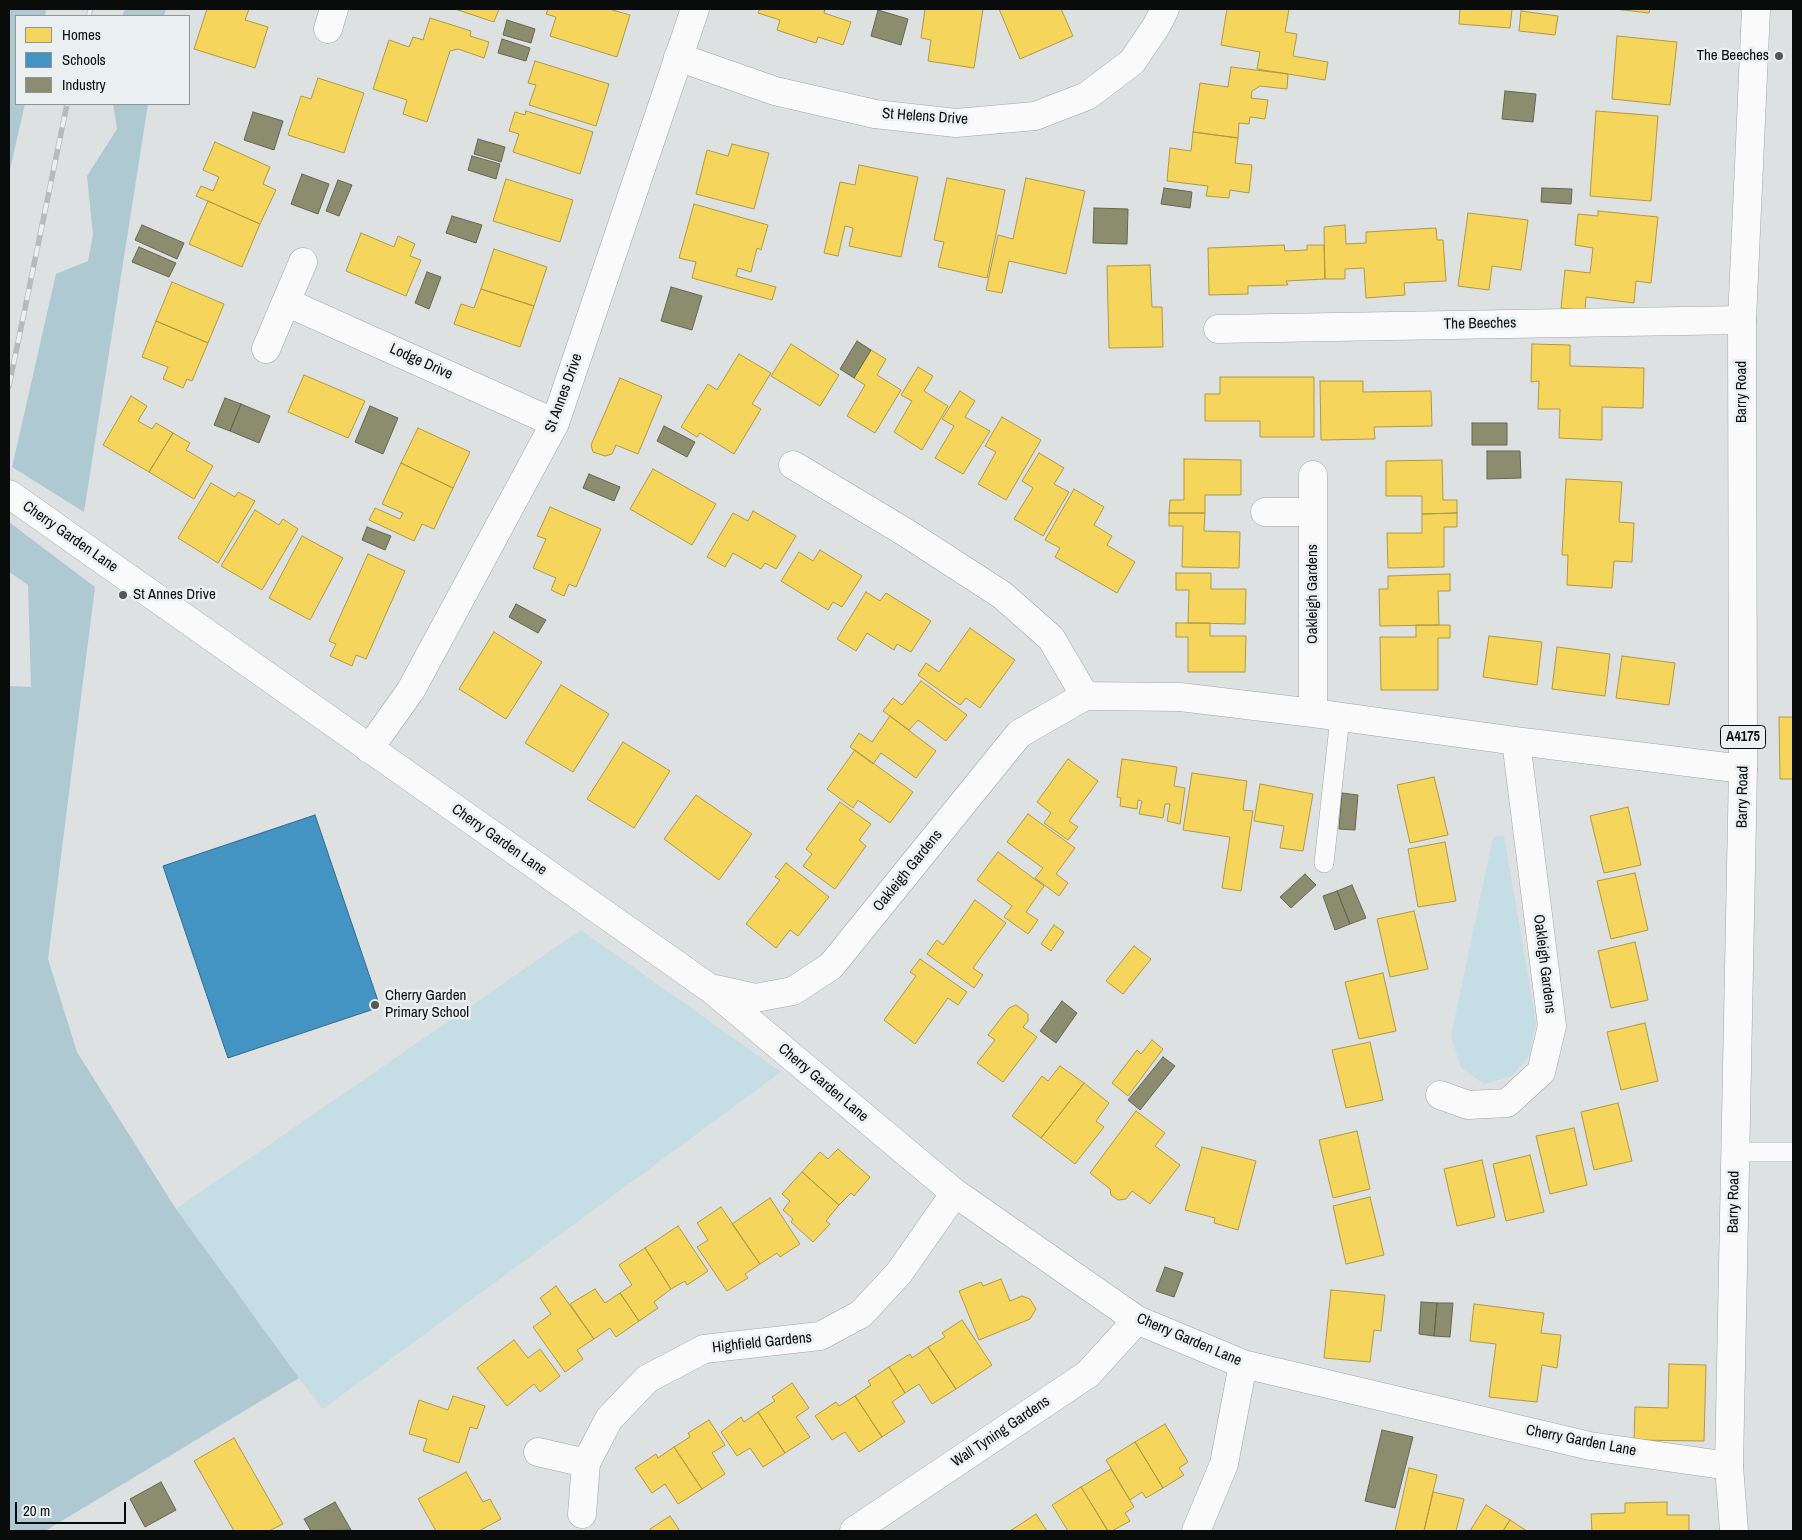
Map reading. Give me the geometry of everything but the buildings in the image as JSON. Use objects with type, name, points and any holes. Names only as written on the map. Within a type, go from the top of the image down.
[{"type":"street","name":"St Annes Drive","points":[[369,749],[411,690],[555,423],[695,9]]},
{"type":"street","name":"St Helens Drive","points":[[678,57],[775,91],[875,114],[956,123],[1035,116],[1087,96],[1132,62],[1157,25],[1165,9]]},
{"type":"street","name":"Barry Road","points":[[1729,1466],[1743,769],[1742,320],[1756,9]]},
{"type":"street","points":[[266,349],[303,262]]},
{"type":"street","name":"Lodge Drive","points":[[286,302],[555,423]]},
{"type":"street","name":"The Beeches","points":[[1218,329],[1742,320]]},
{"type":"street","points":[[793,465],[908,534],[1002,595],[1051,638],[1085,696],[1180,697],[1743,769]]},
{"type":"street","name":"Oakleigh Gardens","points":[[1313,475],[1313,713]]},
{"type":"street","name":"Cherry Garden Lane","points":[[9,494],[711,989],[955,1194],[1136,1320],[1243,1364],[1590,1446],[1729,1466]]},
{"type":"street","points":[[1264,512],[1313,512]]},
{"type":"street","name":"Oakleigh Gardens","points":[[711,989],[754,998],[793,991],[831,966],[1019,734],[1085,696]]},
{"type":"street","name":"Oakleigh Gardens","points":[[1440,1095],[1468,1105],[1507,1103],[1541,1072],[1552,1026],[1516,741]]},
{"type":"street","name":"Highfield Gardens","points":[[582,1514],[586,1463],[609,1418],[647,1379],[704,1349],[820,1336],[861,1314],[899,1273],[955,1194]]},
{"type":"street","name":"Wall Tyning Gardens","points":[[854,1531],[1088,1374],[1136,1320]]},
{"type":"street","points":[[1196,1531],[1224,1464],[1243,1364]]},
{"type":"street","points":[[538,1452],[586,1463]]},
{"type":"street","name":"A4175","points":[[1729,1466],[1734,1531]]},
{"type":"lane","points":[[1324,863],[1340,717]]},
{"type":"lane","points":[[1735,1152],[1793,1152]]},
{"type":"shaded area","points":[[9,9],[46,9],[45,15],[15,15],[15,105],[25,105],[9,174]]},
{"type":"shaded area","points":[[125,9],[166,9],[164,15],[122,15]]},
{"type":"shaded area","points":[[113,105],[148,105],[84,512],[12,467],[56,274],[88,261],[93,235],[87,176],[117,129]]},
{"type":"shaded area","points":[[9,522],[95,587],[48,959],[77,1052],[176,1209],[299,1378],[45,1531],[9,1531],[9,686],[31,687],[28,585],[9,572]]},
{"type":"shaded area","points":[[1504,836],[1536,1023],[1529,1056],[1512,1076],[1484,1084],[1461,1068],[1451,1036],[1493,837]]},
{"type":"shaded area","points":[[581,930],[781,1072],[323,1409],[176,1209]]},
{"type":"railway","points":[[89,15],[90,9]]},
{"type":"railway","points":[[9,386],[67,105]]},
{"type":"place","name":"The Beeches","points":[[1779,56]]},
{"type":"place","name":"St Annes Drive","points":[[123,595]]},
{"type":"place","name":"Cherry Garden Primary School","points":[[375,1005]]}]
